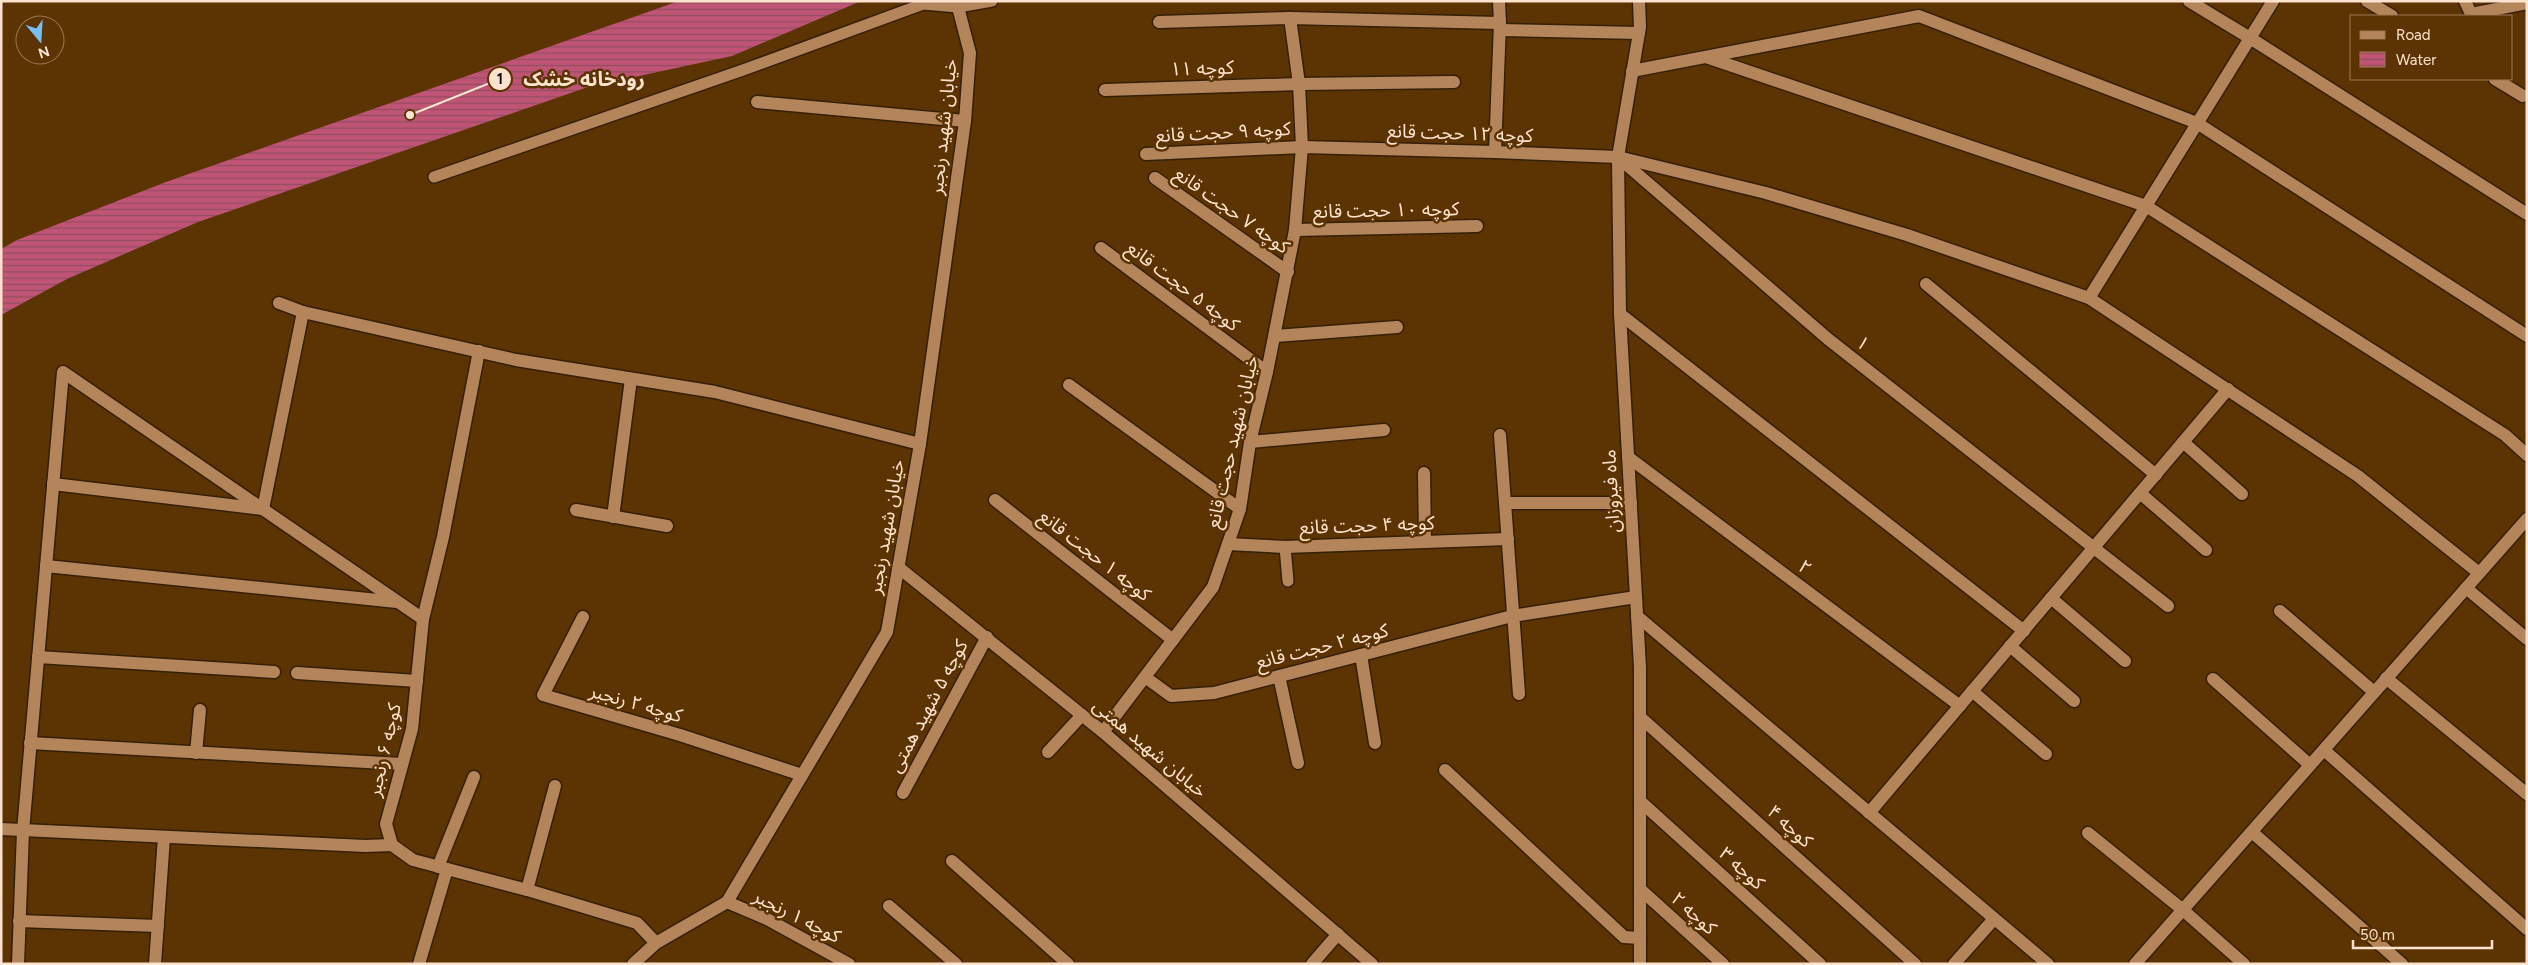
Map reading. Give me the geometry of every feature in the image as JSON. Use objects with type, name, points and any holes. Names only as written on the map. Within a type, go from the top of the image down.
[{"type":"street","points":[[1495,152],[1500,26],[1499,1]]},
{"type":"street","name":"ماه فیروزان","points":[[1639,1],[1639,33],[1618,158],[1620,314],[1640,667],[1640,964]]},
{"type":"street","points":[[2189,1],[2527,214]]},
{"type":"street","points":[[2089,298],[2273,1]]},
{"type":"street","points":[[2367,1],[2390,15]]},
{"type":"street","points":[[2465,1],[2471,15],[2527,2]]},
{"type":"street","name":"خیابان شهید رنجبر","points":[[633,964],[656,943],[727,902],[887,632],[920,444],[965,121],[970,53],[958,7]]},
{"type":"street","points":[[1632,70],[1919,16],[2197,123],[2527,336]]},
{"type":"street","points":[[1159,22],[1290,18],[1639,33]]},
{"type":"street","name":"خیابان شهید حجت قانع","points":[[1104,732],[1213,588],[1240,509],[1250,442],[1275,336],[1296,230],[1302,147],[1300,84],[1290,18]]},
{"type":"street","points":[[1705,56],[2146,206],[2505,435],[2527,455]]},
{"type":"street","points":[[2496,80],[2525,99]]},
{"type":"street","points":[[2513,80],[2525,99]]},
{"type":"street","name":"کوچه ۱۱","points":[[1105,90],[1300,84],[1454,82]]},
{"type":"street","points":[[757,102],[965,121]]},
{"type":"street","name":"کوچه ۱۲ حجت قانع","points":[[1302,147],[1495,152],[1618,158],[1766,193],[1907,235],[2089,298],[2228,388],[2358,476],[2479,573]]},
{"type":"street","name":"کوچه ۹ حجت قانع","points":[[1146,154],[1302,147]]},
{"type":"street","name":"۱","points":[[1618,158],[1828,339],[2168,606]]},
{"type":"street","name":"کوچه ۷ حجت قانع","points":[[1155,178],[1288,272]]},
{"type":"street","name":"کوچه ۱۰ حجت قانع","points":[[1296,230],[1477,226]]},
{"type":"street","name":"کوچه ۵ حجت قانع","points":[[1101,248],[1267,372]]},
{"type":"street","points":[[1926,284],[2156,474]]},
{"type":"street","points":[[279,302],[303,312],[516,360],[715,392],[920,444]]},
{"type":"street","points":[[263,509],[303,312]]},
{"type":"street","points":[[1620,314],[2024,631]]},
{"type":"street","points":[[1275,336],[1397,327]]},
{"type":"street","name":"کوچه ۶ رنجبر","points":[[392,845],[386,824],[412,729],[423,619],[443,537],[479,352]]},
{"type":"street","points":[[18,964],[23,831],[63,372],[423,619]]},
{"type":"street","points":[[613,517],[631,379]]},
{"type":"street","points":[[1070,385],[1240,509]]},
{"type":"street","points":[[1870,813],[2228,388]]},
{"type":"street","points":[[1250,442],[1384,430]]},
{"type":"street","points":[[1500,435],[1519,694]]},
{"type":"street","points":[[2183,442],[2242,494]]},
{"type":"street","name":"۲","points":[[1628,457],[1960,706]]},
{"type":"street","points":[[1424,473],[1425,540]]},
{"type":"street","points":[[53,484],[263,509]]},
{"type":"street","points":[[2140,493],[2206,550]]},
{"type":"street","name":"کوچه ۱ حجت قانع","points":[[995,500],[1173,640]]},
{"type":"street","points":[[1506,503],[1631,503]]},
{"type":"street","points":[[576,510],[667,526]]},
{"type":"street","points":[[2135,964],[2527,519]]},
{"type":"street","name":"کوچه ۴ حجت قانع","points":[[1228,544],[1285,547],[1425,540],[1508,539]]},
{"type":"street","points":[[46,566],[399,602]]},
{"type":"street","name":"خیابان شهید همتی","points":[[898,567],[1104,732],[1372,964]]},
{"type":"street","points":[[2466,588],[2527,639]]},
{"type":"street","name":"کوچه ۲ حجت قانع","points":[[1145,677],[1171,696],[1214,693],[1512,616],[1636,598]]},
{"type":"street","points":[[2051,598],[2125,661]]},
{"type":"street","points":[[2280,610],[2374,692]]},
{"type":"street","points":[[1637,616],[2048,964]]},
{"type":"street","name":"کوچه ۲ رنجبر","points":[[583,617],[543,695],[680,735],[802,774]]},
{"type":"street","name":"کوچه ۵ شهید همتی","points":[[903,793],[987,637]]},
{"type":"street","points":[[2010,646],[2074,701]]},
{"type":"street","points":[[1361,655],[1375,743]]},
{"type":"street","points":[[38,656],[274,672]]},
{"type":"street","points":[[297,674],[417,681]]},
{"type":"street","points":[[1278,676],[1298,763]]},
{"type":"street","points":[[2386,678],[2527,794]]},
{"type":"street","points":[[2213,679],[2310,765]]},
{"type":"street","points":[[1972,691],[2046,754]]},
{"type":"street","points":[[196,753],[200,710]]},
{"type":"street","points":[[1048,752],[1082,714]]},
{"type":"street","name":"کوچه ۴","points":[[1640,716],[1915,964]]},
{"type":"street","points":[[30,743],[402,764]]},
{"type":"street","points":[[2324,750],[2527,929]]},
{"type":"street","points":[[1445,770],[1624,938],[1640,938]]},
{"type":"street","points":[[419,964],[442,868],[474,777]]},
{"type":"street","points":[[527,890],[555,786]]},
{"type":"street","name":"کوچه ۳","points":[[1640,800],[1820,964]]},
{"type":"street","points":[[1,830],[365,846],[392,845],[413,860],[527,890],[637,923],[656,943]]},
{"type":"street","points":[[2252,832],[2402,964]]},
{"type":"street","points":[[2088,833],[2183,910],[2244,964]]},
{"type":"street","points":[[155,964],[164,837]]},
{"type":"street","points":[[952,861],[1068,964]]},
{"type":"street","name":"کوچه ۲","points":[[1640,889],[1723,964]]},
{"type":"street","name":"کوچه ۱ رنجبر","points":[[727,902],[767,919],[849,964]]},
{"type":"street","points":[[889,906],[956,964]]},
{"type":"street","points":[[1954,964],[1994,918]]},
{"type":"street","points":[[19,921],[158,926]]},
{"type":"street","points":[[1312,964],[1338,934]]},
{"type":"lane","points":[[434,178],[743,70],[923,4],[958,7],[992,1]]},
{"type":"lane","points":[[1285,547],[1288,581]]},
{"type":"water","points":[[679,1],[861,1],[732,56],[588,87],[198,222],[67,279],[1,315],[1,249],[17,240],[166,182]]},
{"type":"place","name":"رودخانه خشک","points":[[410,115]]}]
